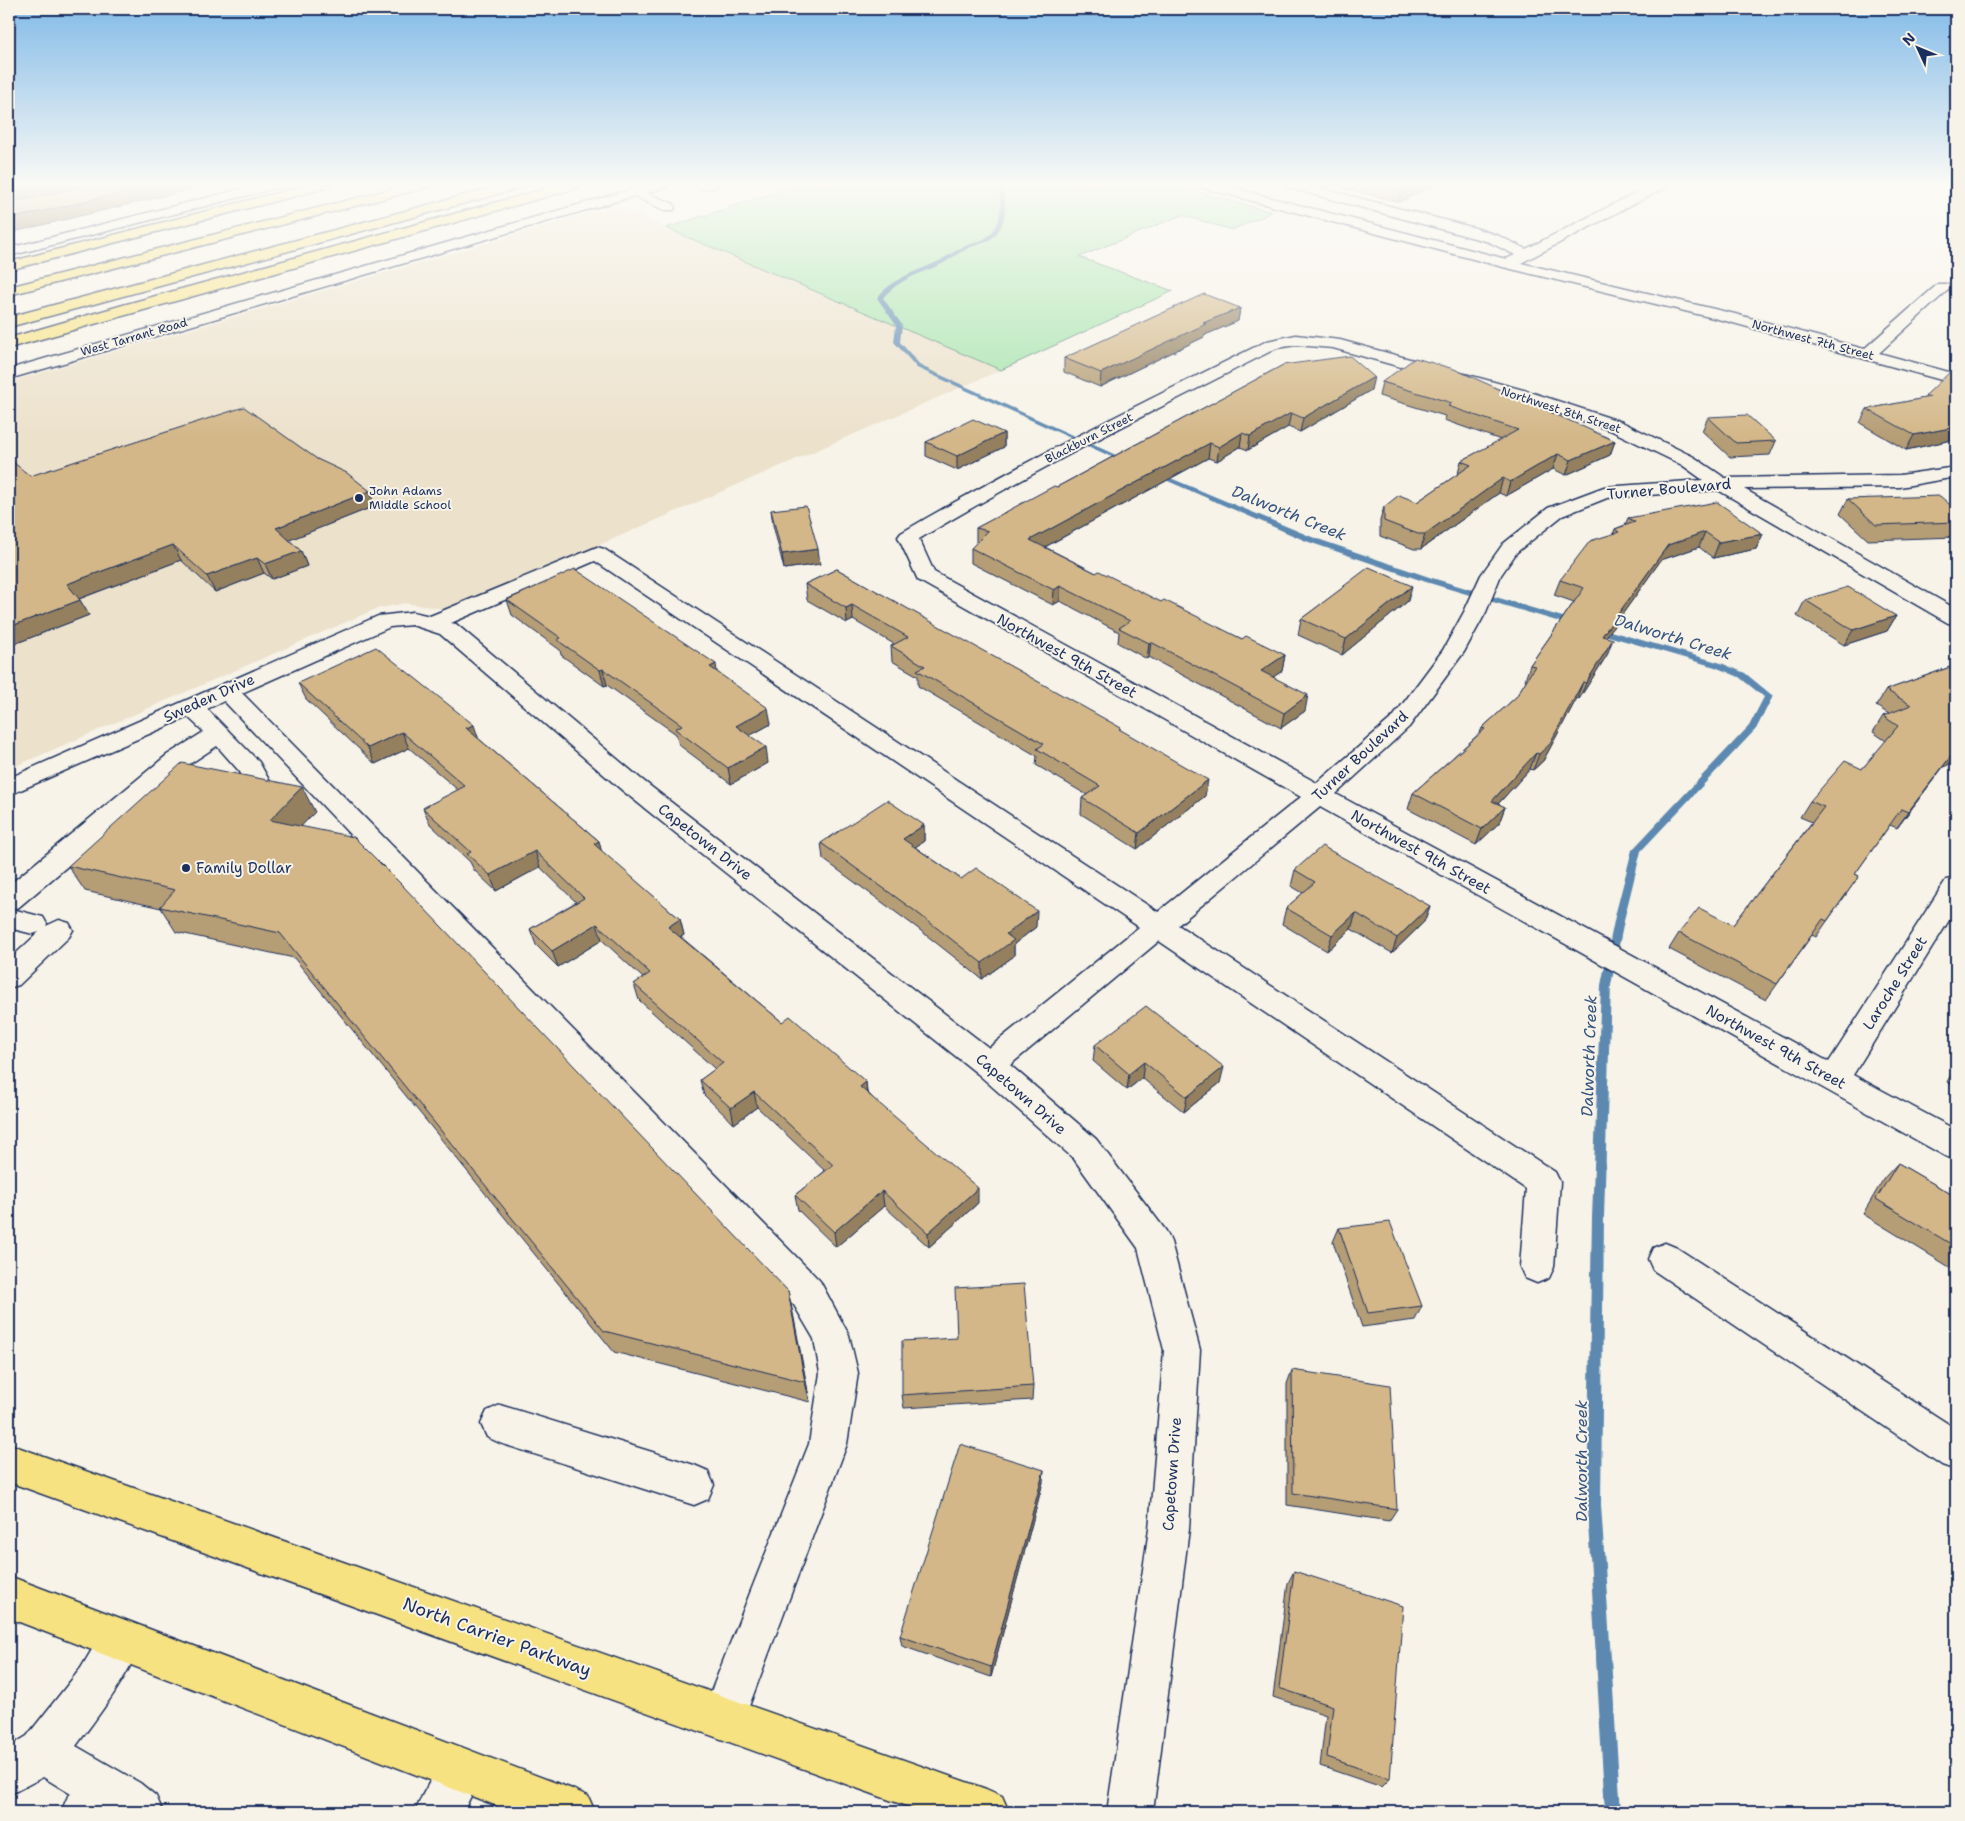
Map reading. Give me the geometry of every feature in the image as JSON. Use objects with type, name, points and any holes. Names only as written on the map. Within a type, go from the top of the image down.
[{"type":"main road","points":[[9,291],[95,269]]},
{"type":"main road","points":[[9,309],[160,269]]},
{"type":"main road","points":[[9,322],[205,269]]},
{"type":"main road","points":[[9,342],[269,269]]},
{"type":"main road","name":"North Carrier Parkway","points":[[9,1463],[986,1812]]},
{"type":"main road","points":[[9,1597],[572,1812]]},
{"type":"street","name":"West Tarrant Road","points":[[9,374],[370,269]]},
{"type":"street","name":"Northwest 7th Street","points":[[1529,269],[1730,317],[1956,379]]},
{"type":"street","points":[[1868,355],[1943,287]]},
{"type":"street","name":"Northwest 8th Street","points":[[1273,344],[1296,340],[1334,343],[1520,395],[1616,426],[1688,461],[1722,484],[1956,618]]},
{"type":"street","name":"Blackburn Street","points":[[908,536],[950,511],[1057,454],[1273,344]]},
{"type":"street","name":"Turner Boulevard","points":[[989,1065],[1319,795],[1401,722],[1453,652],[1476,612],[1491,575],[1510,548],[1555,512],[1604,493],[1722,484],[1900,481],[1956,472]]},
{"type":"street","name":"Northwest 9th Street","points":[[908,536],[925,576],[1250,759],[1319,795],[1571,936],[1956,1146]]},
{"type":"street","points":[[422,621],[597,553],[1543,1182],[1537,1267]]},
{"type":"street","name":"Sweden Drive","points":[[9,787],[386,621],[422,621]]},
{"type":"street","name":"Capetown Drive","points":[[422,621],[448,629],[632,784],[989,1065],[1084,1149],[1154,1242],[1182,1350],[1169,1529],[1130,1812]]},
{"type":"street","points":[[226,690],[807,1292],[831,1335],[839,1374],[828,1444],[724,1717]]},
{"type":"street","points":[[190,706],[215,728],[250,768],[262,792]]},
{"type":"street","points":[[9,900],[176,761],[213,737],[215,728]]},
{"type":"street","name":"Laroche Street","points":[[1834,1078],[1956,887]]},
{"type":"street","points":[[9,977],[34,924]]},
{"type":"street","points":[[1665,1259],[1956,1451]]},
{"type":"street","points":[[500,1424],[694,1486]]},
{"type":"street","points":[[110,1809],[26,1762],[96,1682],[121,1641]]},
{"type":"street","points":[[438,1812],[461,1770]]},
{"type":"shaded area","name":"John Adams Middle School","points":[[398,269],[763,269],[1001,370],[450,610],[405,603],[376,609],[9,769],[9,382]]},
{"type":"green space","points":[[763,269],[1112,269],[1173,291],[1001,370]]},
{"type":"building","points":[[1204,294],[1240,308],[1203,323],[1206,324],[1101,373],[1064,358]]},
{"type":"building","points":[[1350,356],[1374,377],[1303,418],[1291,413],[1250,436],[1242,433],[1219,447],[1210,443],[1030,540],[1096,573],[1099,571],[1161,602],[1164,600],[1242,639],[1246,636],[1285,655],[1261,671],[1308,695],[1284,713],[1151,642],[1149,643],[1119,628],[1130,621],[1060,586],[1054,590],[971,548],[988,531],[976,528],[1054,486],[1057,487],[1283,365]]},
{"type":"building","points":[[1415,358],[1454,369],[1615,441],[1571,460],[1558,454],[1510,482],[1503,478],[1425,534],[1418,534],[1384,521],[1384,507],[1399,495],[1417,502],[1471,465],[1461,461],[1518,430],[1448,406],[1452,403],[1382,382]]},
{"type":"building","points":[[1953,369],[1956,370],[1956,427],[1914,435],[1867,409],[1930,397],[1926,395]]},
{"type":"building","name":"John Adams Middle School","points":[[244,407],[317,459],[347,473],[370,491],[276,528],[301,551],[265,564],[257,558],[207,576],[173,545],[67,584],[80,600],[9,627],[9,463],[13,462],[30,476]]},
{"type":"building","points":[[1747,415],[1776,441],[1736,443],[1708,417]]},
{"type":"building","points":[[973,419],[1004,433],[957,456],[926,442]]},
{"type":"building","points":[[1940,496],[1956,510],[1956,522],[1876,525],[1848,499]]},
{"type":"building","points":[[1717,502],[1763,534],[1719,542],[1705,532],[1668,545],[1602,636],[1613,639],[1586,683],[1583,682],[1549,745],[1539,754],[1536,753],[1492,801],[1505,807],[1482,829],[1413,793],[1485,729],[1482,728],[1516,697],[1535,666],[1530,665],[1584,588],[1560,580],[1590,541],[1619,532],[1615,529],[1635,522],[1628,518]]},
{"type":"building","points":[[806,506],[818,549],[782,554],[771,510]]},
{"type":"building","points":[[1369,567],[1412,586],[1346,639],[1301,619],[1345,586]]},
{"type":"building","points":[[575,569],[716,664],[710,667],[768,708],[736,726],[766,747],[728,768],[675,729],[682,725],[603,669],[600,670],[557,640],[561,638],[507,600]]},
{"type":"building","points":[[837,569],[1121,728],[1119,729],[1208,780],[1139,833],[1082,798],[1100,786],[1037,749],[1044,744],[917,670],[925,666],[891,646],[908,637],[852,605],[846,608],[805,584]]},
{"type":"building","points":[[1848,587],[1896,616],[1853,630],[1805,600]]},
{"type":"building","points":[[376,647],[474,725],[466,728],[599,841],[594,844],[680,919],[668,927],[782,1022],[790,1016],[866,1082],[860,1087],[978,1188],[928,1233],[882,1191],[834,1232],[795,1195],[833,1165],[754,1092],[731,1108],[700,1080],[723,1063],[634,984],[650,973],[597,924],[552,951],[530,929],[584,898],[535,851],[490,875],[467,854],[471,852],[423,808],[465,786],[402,732],[368,748],[298,683]]},
{"type":"building","points":[[1956,665],[1956,751],[1908,812],[1901,809],[1855,874],[1859,876],[1827,921],[1823,919],[1777,984],[1679,933],[1699,908],[1733,925],[1824,807],[1810,801],[1845,761],[1862,769],[1898,726],[1883,716],[1911,705],[1886,690]]},
{"type":"building","points":[[182,763],[302,787],[270,820],[354,837],[403,886],[788,1291],[805,1382],[604,1331],[280,933],[160,907],[175,890],[68,866]]},
{"type":"building","points":[[887,800],[924,825],[903,839],[961,879],[976,868],[1037,911],[1006,934],[1014,940],[982,963],[915,911],[821,843]]},
{"type":"building","points":[[1322,846],[1430,906],[1397,938],[1356,913],[1332,935],[1286,908],[1315,882],[1295,870]]},
{"type":"building","points":[[1146,1006],[1224,1067],[1187,1097],[1144,1062],[1129,1074],[1095,1045]]},
{"type":"building","points":[[1898,1163],[1956,1197],[1956,1247],[1876,1199]]},
{"type":"building","points":[[1390,1222],[1422,1306],[1368,1313],[1339,1228]]},
{"type":"building","points":[[1024,1284],[1033,1386],[902,1395],[902,1341],[957,1338],[955,1288]]},
{"type":"building","points":[[1292,1370],[1390,1385],[1397,1509],[1293,1493]]},
{"type":"building","points":[[960,1444],[1044,1470],[991,1667],[900,1636]]},
{"type":"building","points":[[1294,1571],[1403,1606],[1390,1779],[1327,1757],[1333,1706],[1279,1688]]},
{"type":"waterway","name":"Dalworth Creek","points":[[924,269],[895,283],[880,298],[899,325],[897,342],[919,367],[1127,462]]},
{"type":"waterway","name":"Dalworth Creek","points":[[1156,474],[1309,539],[1429,580],[1573,623]]},
{"type":"waterway","name":"Dalworth Creek","points":[[1597,630],[1718,665],[1742,675],[1769,696],[1753,727],[1637,850],[1620,916],[1606,985],[1598,1217],[1594,1505],[1613,1812]]},
{"type":"place","name":"John Adams Middle School","points":[[359,498]]},
{"type":"place","name":"Family Dollar","points":[[186,868]]}]
